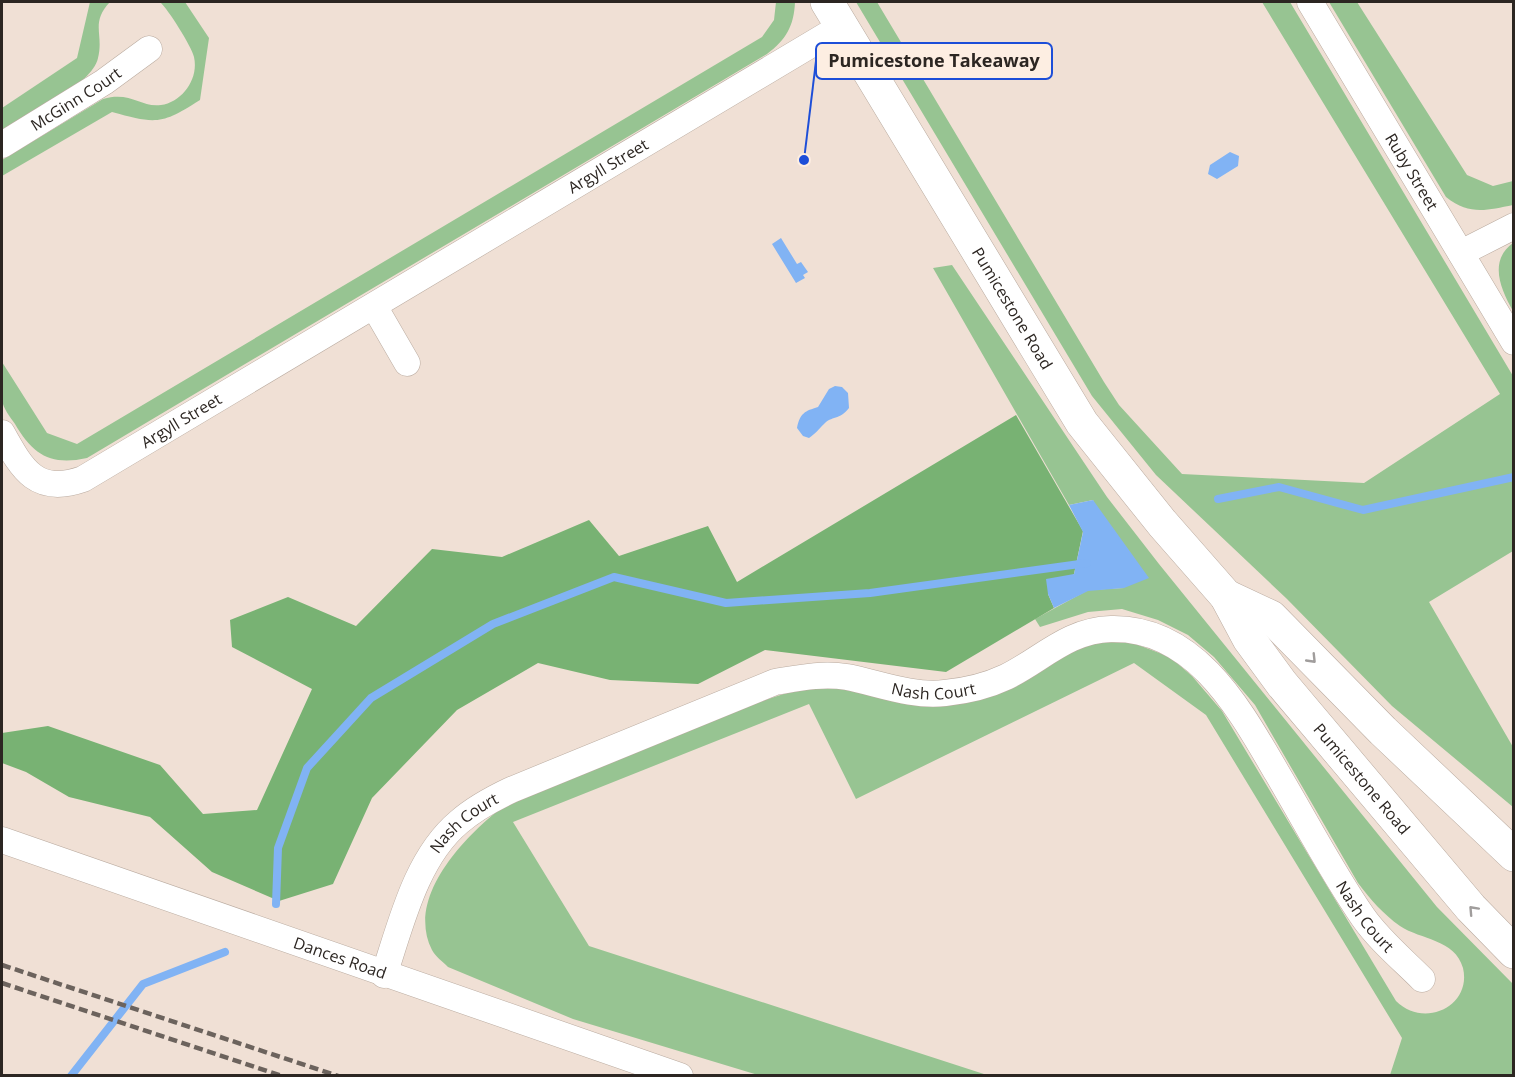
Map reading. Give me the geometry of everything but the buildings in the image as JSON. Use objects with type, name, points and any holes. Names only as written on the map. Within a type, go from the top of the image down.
[{"type":"main road","name":"Pumicestone Road","points":[[834,14],[1082,423],[1162,523],[1226,596],[1249,639],[1282,684],[1463,900],[1514,952]]},
{"type":"main road","name":"Pumicestone Road","points":[[1226,596],[1271,617],[1383,731],[1514,855]]},
{"type":"street","name":"Ruby Street","points":[[1310,2],[1514,342]]},
{"type":"street","name":"Argyll Street","points":[[2,434],[33,477],[46,484],[58,486],[84,479],[374,306],[834,14]]},
{"type":"street","name":"McGinn Court","points":[[2,145],[104,82],[149,49]]},
{"type":"street","points":[[1461,253],[1514,226]]},
{"type":"street","points":[[374,306],[407,363]]},
{"type":"street","name":"Nash Court","points":[[384,975],[422,872],[436,848],[464,818],[478,807],[511,790],[775,682],[810,676],[843,677],[915,692],[953,692],[974,688],[1006,677],[1065,640],[1083,633],[1112,629],[1142,633],[1187,653],[1226,692],[1362,916],[1422,979]]},
{"type":"street","name":"Dances Road","points":[[2,840],[384,975],[680,1076]]},
{"type":"green space","points":[[90,2],[110,2],[104,9],[99,23],[98,58],[93,69],[71,89],[2,130],[2,108],[77,58]]},
{"type":"green space","points":[[160,2],[185,2],[209,38],[200,100],[176,114],[158,120],[139,119],[112,112],[2,176],[2,160],[103,99],[121,97],[161,105],[169,103],[182,94],[194,73],[194,57],[179,28]]},
{"type":"green space","points":[[776,2],[795,2],[794,11],[788,32],[767,54],[87,458],[63,460],[44,456],[29,444],[5,409],[1,391],[2,362],[47,433],[77,444],[762,37],[774,20]]},
{"type":"green space","points":[[856,2],[877,2],[1104,382],[1119,405],[1182,474],[1364,483],[1500,394],[1262,2],[1290,2],[1513,376],[1513,551],[1429,602],[1513,747],[1513,807],[1392,706],[1287,599],[1156,475],[1092,396]]},
{"type":"green space","points":[[1329,2],[1357,2],[1467,175],[1493,186],[1513,181],[1513,205],[1479,210],[1463,207],[1446,197]]},
{"type":"green space","points":[[1513,243],[1513,311],[1501,285],[1499,267],[1505,250]]},
{"type":"green space","points":[[952,265],[1107,497],[1159,564],[1437,907],[1513,984],[1513,1075],[1390,1075],[1402,1038],[1206,715],[1134,663],[856,799],[809,704],[513,822],[589,946],[987,1075],[758,1075],[573,1019],[448,967],[433,952],[426,929],[427,908],[434,887],[445,866],[460,847],[493,814],[509,802],[750,705],[799,689],[843,689],[906,704],[952,705],[1059,652],[1099,642],[1133,643],[1170,657],[1192,676],[1222,711],[1396,1001],[1407,1009],[1420,1013],[1432,1013],[1453,1003],[1464,981],[1459,958],[1453,951],[1436,941],[1400,926],[1383,912],[1358,883],[1255,705],[1214,657],[1188,635],[1158,620],[1122,609],[1088,612],[1040,627],[1035,619],[1088,590],[1124,588],[1093,500],[1069,505],[933,268]]},
{"type":"green space","points":[[1016,415],[1083,531],[1074,574],[1048,594],[1054,608],[946,672],[765,650],[698,684],[610,680],[538,663],[457,710],[372,798],[333,884],[279,901],[212,872],[150,817],[69,797],[26,772],[2,763],[2,733],[48,726],[160,765],[203,814],[257,810],[312,689],[232,647],[230,620],[288,597],[356,626],[432,549],[502,557],[589,520],[619,556],[708,526],[737,582]]},
{"type":"water","points":[[1230,152],[1239,156],[1238,166],[1217,179],[1208,174],[1210,165]]},
{"type":"water","points":[[781,238],[797,264],[801,262],[808,272],[803,275],[805,278],[796,283],[772,244]]},
{"type":"water","points":[[835,386],[842,387],[848,393],[849,408],[827,422],[809,438],[803,436],[797,428],[800,419],[806,411],[818,407],[829,389]]},
{"type":"water","points":[[1093,500],[1149,578],[1124,588],[1088,591],[1054,608],[1048,594],[1046,579],[1074,574],[1083,532],[1069,505]]},
{"type":"waterway","points":[[1218,499],[1279,487],[1363,510],[1514,477]]},
{"type":"waterway","points":[[276,904],[278,848],[307,768],[371,698],[493,624],[614,577],[726,603],[870,593],[1087,563]]},
{"type":"waterway","points":[[71,1076],[143,984],[225,952]]},
{"type":"railway","points":[[2,965],[338,1076]]},
{"type":"railway","points":[[2,983],[282,1076]]},
{"type":"place","name":"Pumicestone Takeaway","points":[[804,160]]}]
